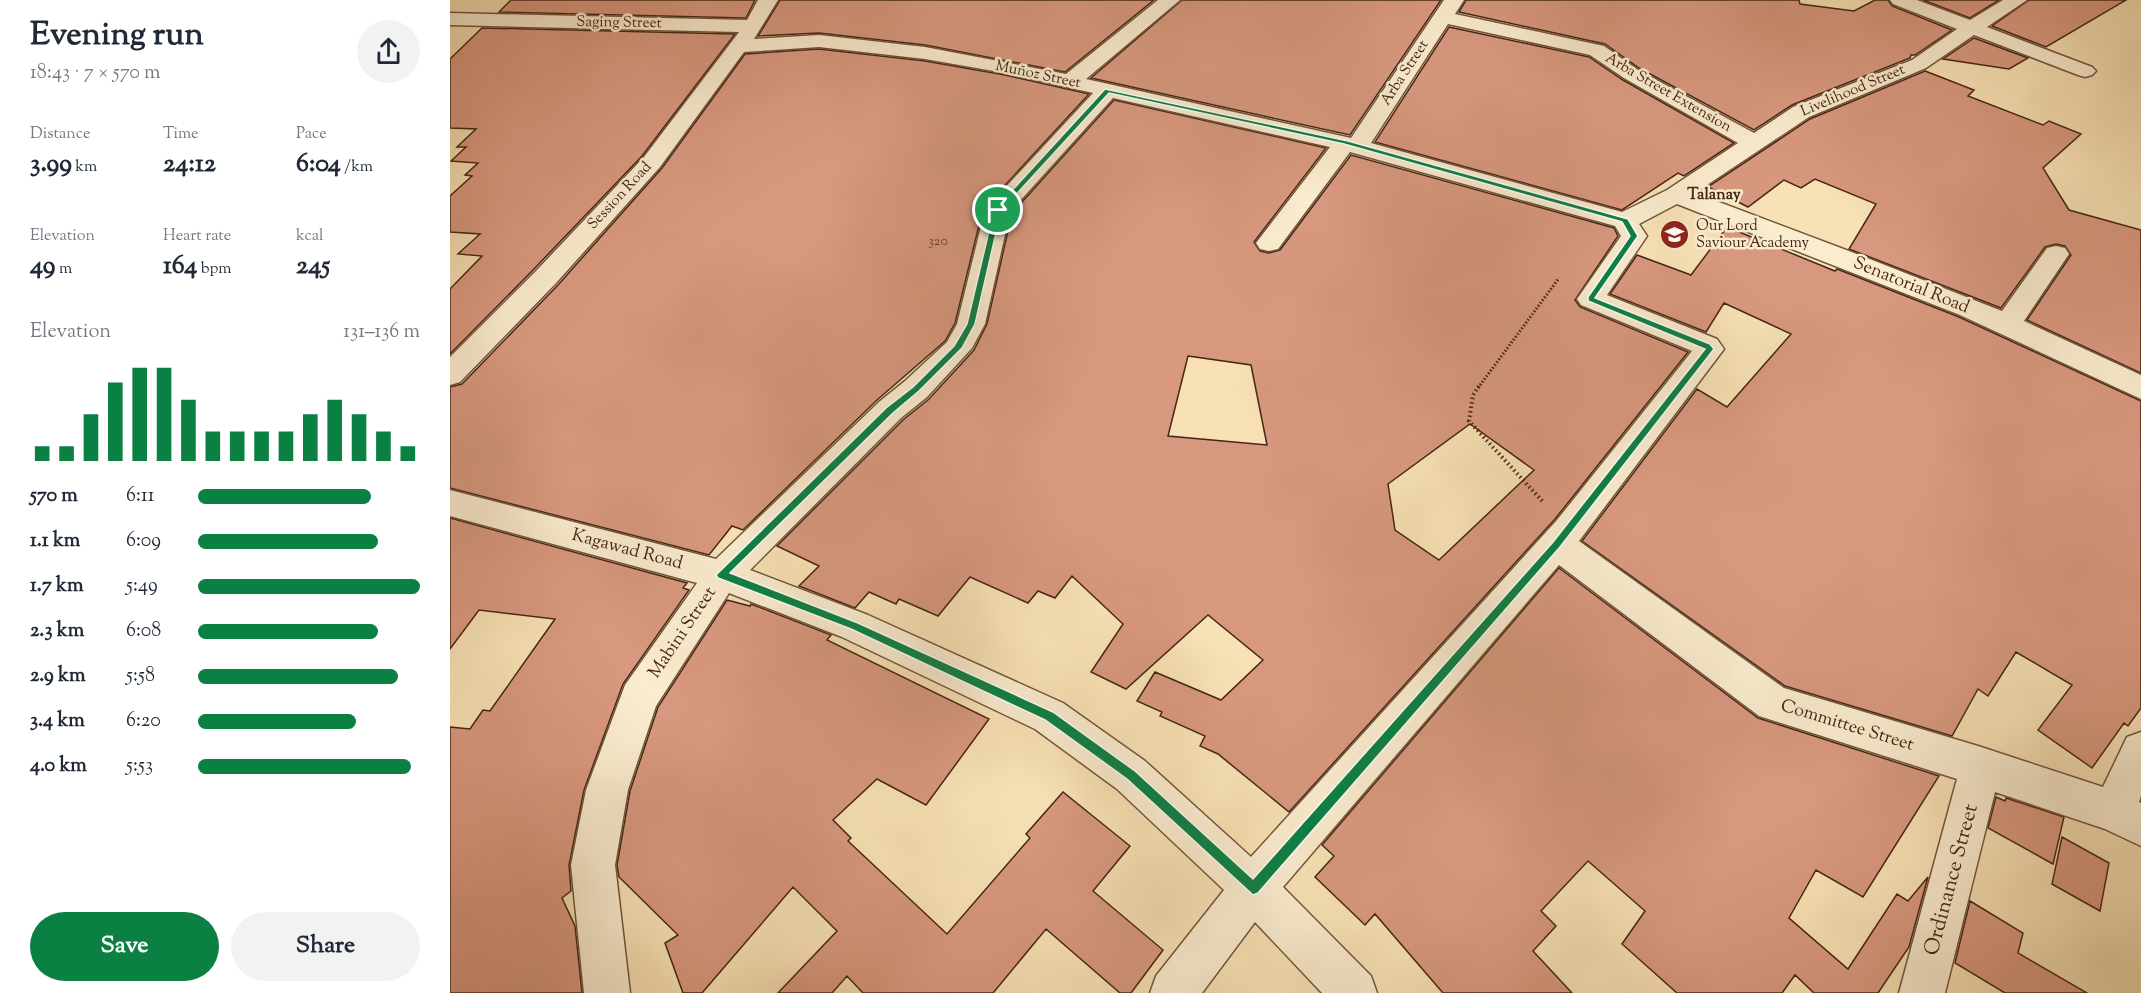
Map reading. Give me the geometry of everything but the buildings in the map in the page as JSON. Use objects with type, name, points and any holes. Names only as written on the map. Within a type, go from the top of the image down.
[{"type":"street","name":"Session Road","points":[[450,375],[546,277],[652,162],[739,46],[768,0]]},
{"type":"street","points":[[1069,82],[1170,0]]},
{"type":"street","points":[[1900,0],[2085,71]]},
{"type":"street","name":"Livelihood Street","points":[[1676,195],[1801,112],[1919,64],[2017,0]]},
{"type":"street","name":"Arba Street Extension","points":[[1448,8],[1597,50],[1631,74],[1753,142]]},
{"type":"street","name":"Arba Street","points":[[1269,243],[1351,144],[1448,8]]},
{"type":"street","name":"Saging Street","points":[[450,19],[753,26]]},
{"type":"street","name":"Muñoz Street","points":[[739,46],[819,42],[925,53],[1005,67],[1351,144],[1625,221]]},
{"type":"street","name":"Mabini Street","points":[[607,993],[593,865],[607,790],[639,698],[722,575],[890,410],[916,389],[958,348],[971,324],[998,210],[1108,90]]},
{"type":"street","points":[[1173,993],[1253,888],[1563,537],[1710,349],[1591,299],[1634,236],[1625,221],[1676,195]]},
{"type":"street","name":"Senatorial Road","points":[[1676,195],[1928,291],[2082,358],[2141,388]]},
{"type":"street","points":[[2007,325],[2056,255]]},
{"type":"street","name":"Kagawad Road","points":[[450,503],[722,575],[855,626],[1049,716],[1131,775],[1253,888],[1354,993]]},
{"type":"street","name":"Committee Street","points":[[1563,537],[1773,704],[1978,766],[2127,818]]},
{"type":"street","points":[[2127,818],[2141,751]]},
{"type":"street","name":"Ordinance Street","points":[[1922,993],[1977,783],[1978,766]]},
{"type":"path","points":[[1559,278],[1473,395],[1469,421],[1563,537]]},
{"type":"place","name":"Our Lord Saviour Academy","points":[[1675,235]]},
{"type":"district","name":"Talanay","points":[[1714,195]]},
{"type":"route","points":[[1108,90],[1345,142],[1625,221],[1634,236],[1590,297],[1591,299],[1710,349],[1569,530],[1253,888],[1131,775],[1049,716],[855,626],[722,575],[890,410],[916,389],[958,348],[971,324],[998,210],[1108,90]]}]
